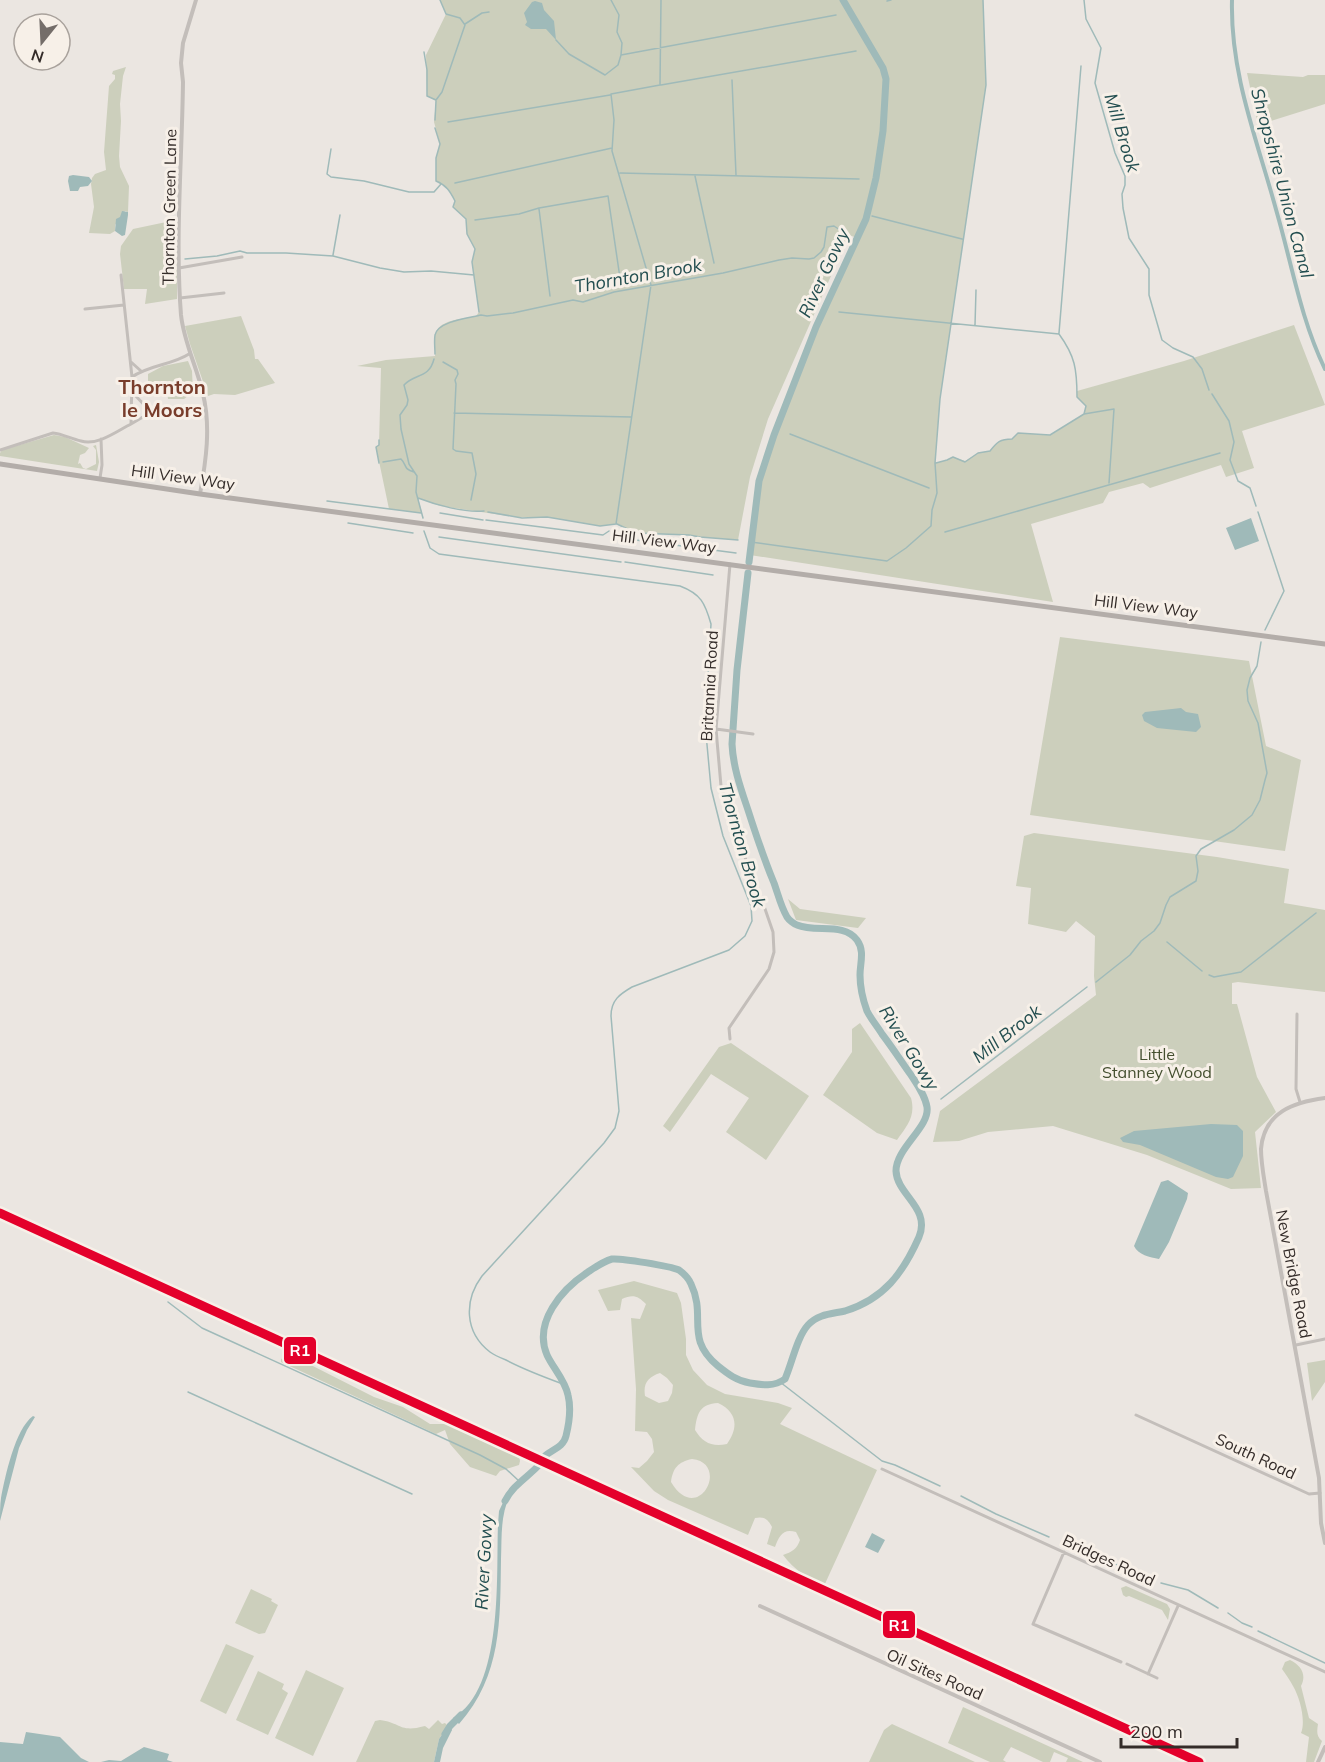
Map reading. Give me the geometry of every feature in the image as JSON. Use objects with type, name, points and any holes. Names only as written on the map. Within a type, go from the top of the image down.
[{"type":"main road","name":"Hill View Way","points":[[0,464],[200,494],[1325,644]]},
{"type":"street","name":"Thornton Green Lane","points":[[196,0],[183,43],[179,268],[182,329],[204,395],[206,412],[207,449],[200,494]]},
{"type":"street","points":[[179,268],[242,257]]},
{"type":"street","points":[[121,275],[131,361],[131,424]]},
{"type":"street","points":[[180,298],[224,293]]},
{"type":"street","points":[[85,309],[124,306]]},
{"type":"street","points":[[132,377],[141,370],[189,354]]},
{"type":"street","points":[[131,361],[141,370]]},
{"type":"street","points":[[0,450],[53,433],[62,433],[90,443],[101,439],[148,414],[148,410],[132,392]]},
{"type":"street","points":[[100,478],[101,439]]},
{"type":"street","name":"Britannia Road","points":[[730,564],[716,729],[721,786],[773,932],[774,943],[769,969],[729,1028],[730,1039]]},
{"type":"street","points":[[716,729],[753,734]]},
{"type":"street","points":[[1297,1014],[1296,1089],[1300,1102]]},
{"type":"street","name":"New Bridge Road","points":[[1320,1492],[1296,1345],[1266,1191],[1261,1150],[1266,1129],[1287,1107],[1300,1102],[1325,1098]]},
{"type":"street","points":[[1296,1345],[1325,1340]]},
{"type":"street","name":"South Road","points":[[1136,1415],[1309,1494],[1320,1492]]},
{"type":"street","name":"Bridges Road","points":[[882,1469],[1325,1672]]},
{"type":"street","points":[[1320,1492],[1321,1523],[1325,1543]]},
{"type":"street","points":[[1064,1552],[1033,1624],[1121,1662]]},
{"type":"street","name":"Oil Sites Road","points":[[760,1606],[1100,1762]]},
{"type":"street","points":[[1148,1674],[1178,1606]]},
{"type":"street","points":[[1127,1664],[1157,1678]]},
{"type":"street","points":[[1318,1762],[1325,1747]]},
{"type":"green space","points":[[440,0],[983,0],[986,85],[940,399],[935,463],[953,457],[965,461],[978,453],[990,451],[999,442],[1012,439],[1018,433],[1051,435],[1084,414],[1086,406],[1077,397],[1077,391],[1184,361],[1294,325],[1325,405],[1242,431],[1254,468],[1226,477],[1221,465],[1150,488],[1143,483],[1109,492],[1103,503],[1031,524],[1053,602],[750,555],[759,481],[774,435],[816,327],[857,238],[849,235],[768,419],[750,477],[738,540],[636,533],[616,524],[600,526],[547,517],[516,517],[440,506],[418,498],[422,513],[389,509],[376,447],[379,445],[381,368],[357,366],[386,360],[435,356],[436,332],[443,324],[476,316],[479,312],[472,262],[475,249],[467,234],[466,219],[453,207],[455,201],[449,191],[436,181],[436,158],[440,144],[434,122],[436,101],[427,96],[426,55],[446,14]]},
{"type":"green space","points":[[126,67],[120,104],[119,156],[120,167],[129,186],[128,212],[125,211],[115,225],[115,231],[110,234],[89,233],[94,207],[92,178],[95,174],[106,170],[104,152],[109,86],[115,79],[113,71]]},
{"type":"green space","points":[[1247,73],[1303,77],[1325,75],[1325,104],[1258,125]]},
{"type":"green space","points":[[171,221],[177,224],[177,299],[145,304],[147,289],[124,289],[121,246],[133,229]]},
{"type":"green space","points":[[241,316],[254,350],[255,359],[258,359],[275,383],[235,395],[208,396],[185,326]]},
{"type":"green space","points":[[188,361],[192,371],[193,392],[184,399],[168,399],[166,382],[148,382],[148,374],[163,366]]},
{"type":"green space","points":[[54,435],[65,437],[89,448],[80,455],[78,464],[80,463],[86,469],[96,464],[96,450],[93,446],[96,445],[99,462],[97,471],[0,456],[2,450]]},
{"type":"green space","points":[[1060,637],[1249,661],[1266,746],[1301,760],[1285,851],[1030,815]]},
{"type":"green space","name":"Little Stanney Wood","points":[[1034,833],[1217,857],[1289,869],[1284,903],[1325,910],[1325,992],[1232,983],[1232,1004],[1237,1004],[1257,1077],[1276,1112],[1255,1132],[1261,1188],[1231,1189],[1147,1155],[1053,1126],[988,1132],[959,1141],[933,1142],[940,1111],[1096,995],[1095,936],[1076,921],[1066,932],[1028,924],[1031,888],[1016,886],[1024,836]]},
{"type":"green space","points":[[788,899],[800,909],[866,918],[858,928],[796,920]]},
{"type":"green space","points":[[860,1023],[911,1098],[911,1116],[897,1140],[877,1133],[823,1095],[852,1052],[852,1029]]},
{"type":"green space","points":[[731,1043],[809,1096],[766,1160],[726,1132],[749,1098],[711,1074],[670,1132],[663,1126],[719,1047]]},
{"type":"green space","points":[[634,1281],[677,1293],[681,1303],[686,1355],[693,1370],[707,1385],[725,1394],[778,1403],[792,1408],[780,1424],[877,1470],[824,1586],[802,1573],[783,1555],[797,1546],[800,1540],[796,1532],[788,1531],[782,1534],[775,1547],[767,1544],[772,1527],[765,1519],[755,1518],[748,1535],[668,1500],[654,1491],[631,1467],[639,1468],[654,1452],[652,1439],[647,1432],[635,1431],[636,1389],[631,1318],[640,1319],[646,1304],[632,1296],[622,1299],[620,1310],[608,1311],[598,1290]],"holes":[[[660,1373],[673,1385],[668,1401],[659,1403],[645,1396],[645,1387],[652,1376]],[[718,1403],[732,1415],[733,1432],[727,1444],[708,1443],[695,1430],[700,1410]],[[692,1459],[703,1463],[709,1471],[710,1480],[700,1496],[691,1498],[681,1494],[671,1482],[677,1466]]]},
{"type":"green space","points":[[288,1356],[303,1361],[374,1397],[403,1407],[430,1424],[447,1424],[519,1456],[519,1465],[500,1471],[496,1476],[470,1467],[450,1444],[445,1430],[436,1434],[281,1362],[281,1359]]},
{"type":"green space","points":[[1325,1360],[1325,1382],[1312,1401],[1307,1363]]},
{"type":"green space","points":[[1126,1586],[1167,1604],[1170,1609],[1168,1620],[1162,1610],[1123,1595],[1121,1588]]},
{"type":"green space","points":[[251,1589],[272,1599],[271,1601],[278,1605],[265,1633],[259,1634],[235,1623]]},
{"type":"green space","points":[[226,1644],[254,1656],[226,1714],[200,1701]]},
{"type":"green space","points":[[1290,1660],[1302,1671],[1301,1686],[1309,1718],[1318,1724],[1317,1731],[1322,1741],[1314,1762],[1306,1762],[1309,1737],[1301,1733],[1303,1716],[1300,1703],[1282,1669],[1285,1662]]},
{"type":"green space","points":[[306,1670],[344,1688],[313,1756],[275,1738]]},
{"type":"green space","points":[[258,1671],[284,1684],[282,1689],[288,1693],[268,1735],[236,1720]]},
{"type":"green space","points":[[963,1707],[1083,1762],[1066,1762],[1068,1758],[1054,1752],[1050,1762],[1043,1762],[1011,1747],[1003,1760],[1006,1762],[990,1762],[948,1743]]},
{"type":"green space","points":[[380,1720],[405,1728],[425,1726],[429,1729],[438,1720],[442,1724],[445,1723],[448,1726],[439,1739],[434,1762],[356,1762],[375,1721]]},
{"type":"green space","points":[[892,1724],[975,1762],[869,1762],[884,1730]]},
{"type":"water","points":[[535,1],[542,3],[544,10],[554,21],[556,40],[546,29],[531,29],[525,25],[527,22],[524,13]]},
{"type":"water","points":[[69,176],[89,177],[92,181],[88,186],[80,187],[78,191],[70,191],[68,181]]},
{"type":"water","points":[[122,211],[128,212],[128,215],[125,235],[122,236],[115,231],[116,219],[120,217]]},
{"type":"water","points":[[1251,518],[1259,541],[1235,550],[1226,528]]},
{"type":"water","points":[[1181,708],[1186,712],[1198,714],[1201,727],[1196,732],[1157,728],[1144,721],[1142,715],[1145,712]]},
{"type":"water","points":[[1211,1124],[1237,1125],[1243,1131],[1243,1156],[1233,1177],[1228,1179],[1216,1177],[1140,1145],[1123,1142],[1120,1138],[1134,1131]]},
{"type":"water","points":[[1168,1180],[1188,1193],[1169,1242],[1159,1259],[1141,1254],[1134,1246],[1161,1182]]},
{"type":"water","points":[[33,1416],[35,1417],[19,1448],[0,1521],[1,1498],[12,1454],[21,1431]]},
{"type":"water","points":[[507,1494],[510,1495],[502,1527],[499,1626],[496,1646],[484,1686],[459,1724],[453,1718],[469,1703],[481,1683],[489,1657],[496,1600],[499,1511]]},
{"type":"water","points":[[872,1533],[885,1540],[878,1553],[865,1547]]},
{"type":"water","points":[[448,1726],[452,1730],[443,1748],[440,1762],[434,1762],[439,1739]]},
{"type":"water","points":[[26,1732],[60,1737],[81,1758],[89,1762],[0,1762],[0,1742],[23,1744]]},
{"type":"water","points":[[144,1747],[169,1754],[167,1760],[173,1762],[101,1762],[121,1761]]},
{"type":"waterway","points":[[424,52],[427,96],[436,100],[442,92],[465,25],[460,18],[446,14],[440,0]]},
{"type":"waterway","points":[[556,40],[569,54],[605,75],[618,65],[622,43],[617,32],[619,15],[611,0]]},
{"type":"waterway","points":[[488,512],[522,518],[547,517],[600,526],[616,524],[651,285],[612,151],[614,120],[611,94],[660,85],[661,0]]},
{"type":"waterway","name":"River Gowy","points":[[749,562],[759,481],[774,435],[816,327],[866,219],[876,178],[883,131],[886,79],[883,68],[843,0]]},
{"type":"waterway","points":[[887,1],[891,0]]},
{"type":"waterway","points":[[751,542],[887,561],[931,526],[932,510],[937,493],[935,463],[940,399],[986,85],[983,0]]},
{"type":"waterway","name":"Mill Brook","points":[[1084,0],[1086,19],[1101,48],[1095,83],[1115,153],[1125,176],[1122,194],[1129,238],[1149,269],[1149,295],[1162,340],[1193,357],[1202,369],[1209,390]]},
{"type":"waterway","name":"Shropshire Union Canal","points":[[1232,0],[1240,82],[1303,312],[1325,369]]},
{"type":"waterway","points":[[465,24],[482,13],[489,12]]},
{"type":"waterway","points":[[621,55],[836,15]]},
{"type":"waterway","points":[[661,85],[856,51]]},
{"type":"waterway","points":[[1059,333],[1081,66]]},
{"type":"waterway","points":[[732,80],[736,175]]},
{"type":"waterway","points":[[448,122],[610,95]]},
{"type":"waterway","points":[[435,120],[436,101]]},
{"type":"waterway","points":[[435,128],[440,144],[436,158],[436,181],[449,191],[455,201],[453,207],[466,219],[467,234],[475,249],[472,262],[479,312]]},
{"type":"waterway","points":[[455,183],[612,148]]},
{"type":"waterway","points":[[331,149],[327,174],[331,177],[364,181],[409,192],[434,192],[441,184]]},
{"type":"waterway","points":[[620,173],[859,179]]},
{"type":"waterway","points":[[695,176],[714,263]]},
{"type":"waterway","points":[[475,220],[519,214],[539,208],[608,196],[620,278],[647,275]]},
{"type":"waterway","points":[[539,209],[550,296]]},
{"type":"waterway","points":[[333,255],[340,215]]},
{"type":"waterway","points":[[872,216],[962,239]]},
{"type":"waterway","name":"Thornton Brook","points":[[435,354],[437,330],[448,323],[481,315],[513,313],[573,300],[583,302],[614,292],[723,273],[779,260],[814,258],[824,247],[827,227],[834,226],[846,234]]},
{"type":"waterway","points":[[185,259],[240,251],[286,253],[333,256],[404,272],[431,271],[474,275]]},
{"type":"waterway","points":[[975,325],[976,290]]},
{"type":"waterway","points":[[839,312],[1059,334],[1069,349],[1074,363],[1077,397],[1086,406],[1084,414]]},
{"type":"waterway","name":"Thornton Brook","points":[[423,518],[416,492],[417,476],[409,464],[400,415],[408,400],[404,385],[429,370],[434,359]]},
{"type":"waterway","points":[[443,362],[457,370],[458,374],[455,380],[453,449],[472,453],[476,474],[471,500]]},
{"type":"waterway","name":"Mill Brook","points":[[1212,394],[1229,421],[1234,442],[1230,460],[1238,481],[1250,488],[1256,506]]},
{"type":"waterway","points":[[936,463],[953,457],[965,462],[978,453],[990,451],[999,442],[1012,439],[1018,433],[1050,435],[1084,414],[1114,409],[1109,483]]},
{"type":"waterway","points":[[454,413],[631,417]]},
{"type":"waterway","points":[[790,434],[929,488]]},
{"type":"waterway","points":[[379,440],[379,445],[376,447],[379,463]]},
{"type":"waterway","points":[[945,532],[1220,453]]},
{"type":"waterway","points":[[383,462],[401,459],[407,468],[414,472]]},
{"type":"waterway","points":[[418,498],[451,508],[484,511]]},
{"type":"waterway","points":[[327,501],[421,513]]},
{"type":"waterway","name":"Mill Brook","points":[[1258,512],[1284,591],[1265,630]]},
{"type":"waterway","points":[[440,513],[483,520]]},
{"type":"waterway","points":[[486,520],[603,535],[609,531]]},
{"type":"waterway","points":[[348,523],[413,533]]},
{"type":"waterway","points":[[617,524],[636,533],[738,540]]},
{"type":"waterway","name":"Thornton Brook","points":[[424,531],[430,548],[439,554],[680,586],[693,592],[701,600],[711,624],[705,723],[711,788],[723,836],[751,906],[752,921],[745,936],[729,950],[632,987],[617,998],[611,1016],[619,1111],[615,1128],[604,1143],[482,1276],[476,1285],[470,1305],[469,1315],[475,1335],[490,1352],[563,1384]]},
{"type":"waterway","points":[[439,537],[621,562]]},
{"type":"waterway","points":[[628,539],[736,553]]},
{"type":"waterway","points":[[625,562],[713,575]]},
{"type":"waterway","name":"River Gowy","points":[[505,1501],[512,1490],[539,1465],[544,1457],[565,1440],[569,1421],[569,1400],[564,1384],[547,1355],[544,1330],[552,1308],[560,1297],[578,1279],[596,1267],[609,1260],[617,1259],[656,1264],[679,1270],[691,1284],[697,1307],[699,1336],[708,1356],[737,1379],[768,1385],[785,1379],[804,1330],[812,1321],[859,1306],[881,1292],[899,1273],[919,1237],[921,1218],[898,1180],[896,1171],[901,1154],[927,1115],[924,1098],[916,1082],[867,1011],[861,989],[861,953],[857,940],[845,931],[804,927],[794,924],[787,917],[760,847],[738,778],[732,744],[737,670],[748,573]]},
{"type":"waterway","name":"Mill Brook","points":[[1096,982],[1130,955],[1141,941],[1154,931],[1160,923],[1170,897],[1196,881],[1198,871],[1196,856],[1201,849],[1234,830],[1252,815],[1260,800],[1267,773],[1258,723],[1248,701],[1247,690],[1250,678],[1257,666],[1261,642]]},
{"type":"waterway","points":[[1209,975],[1214,977],[1241,972],[1316,913]]},
{"type":"waterway","points":[[1167,942],[1202,971]]},
{"type":"waterway","name":"Mill Brook","points":[[941,1099],[1087,987]]},
{"type":"waterway","name":"Thornton Brook","points":[[168,1302],[202,1328],[480,1455],[506,1469],[519,1481]]},
{"type":"waterway","points":[[780,1382],[882,1461],[940,1486]]},
{"type":"waterway","points":[[188,1392],[412,1494]]},
{"type":"waterway","points":[[961,1496],[1049,1537]]},
{"type":"waterway","points":[[1063,1543],[1091,1554],[1108,1564],[1123,1565],[1154,1580]]},
{"type":"waterway","points":[[1161,1583],[1188,1590],[1218,1608]]},
{"type":"waterway","points":[[1228,1613],[1252,1627]]},
{"type":"waterway","points":[[1258,1631],[1325,1663]]},
{"type":"waterway","name":"River Gowy","points":[[445,1734],[461,1715]]},
{"type":"transit line","name":"R1","points":[[0,1213],[1199,1762]]},
{"type":"district","name":"Thornton le Moors","points":[[162,398]]}]
